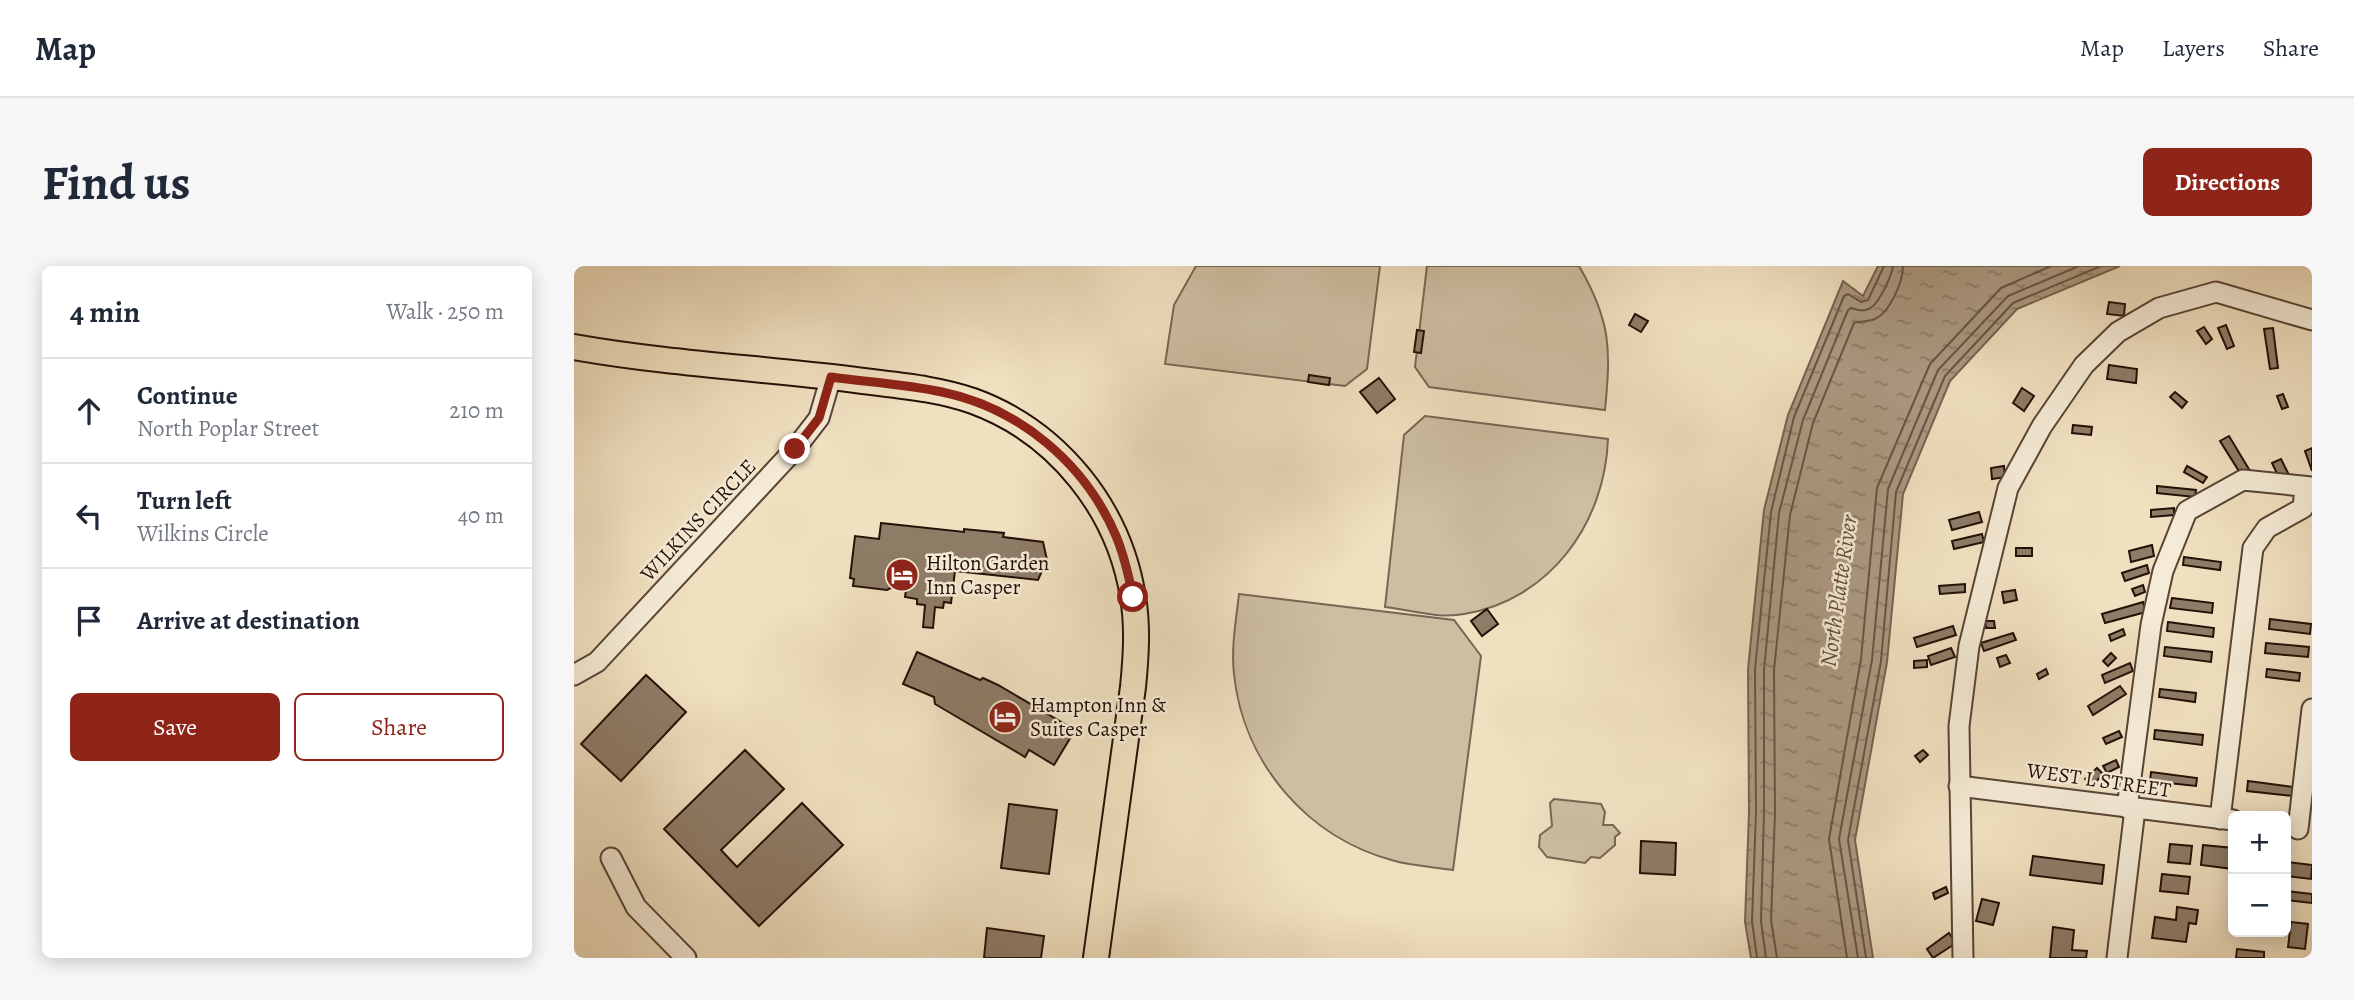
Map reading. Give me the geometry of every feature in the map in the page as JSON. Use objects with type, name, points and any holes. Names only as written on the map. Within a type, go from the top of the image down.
[{"type":"main road","points":[[574,346],[653,359],[831,377],[943,392],[999,411],[1047,443],[1070,464],[1097,500],[1116,536],[1133,597],[1136,653],[1096,958]]},
{"type":"street","points":[[1963,958],[1959,726],[1969,646],[2008,488],[2042,426],[2084,365],[2118,332],[2158,309],[2216,292],[2312,320]]},
{"type":"street","name":"WILKINS CIRCLE","points":[[574,675],[597,662],[795,449],[819,418],[831,377]]},
{"type":"street","points":[[2117,958],[2151,625],[2163,571],[2187,511],[2243,480],[2309,487],[2308,515],[2267,528],[2253,548],[2226,820]]},
{"type":"street","points":[[2298,829],[2312,709]]},
{"type":"street","name":"WEST L STREET","points":[[1958,786],[2226,820]]},
{"type":"street","points":[[611,858],[636,907],[686,958]]},
{"type":"shaded area","points":[[1196,266],[1380,266],[1367,369],[1345,386],[1165,364],[1174,305]]},
{"type":"shaded area","points":[[1427,266],[1579,266],[1597,303],[1606,336],[1608,370],[1605,410],[1429,387],[1415,367]]},
{"type":"shaded area","points":[[1425,416],[1608,439],[1596,500],[1584,528],[1567,553],[1547,575],[1522,593],[1495,606],[1454,615],[1424,614],[1385,607],[1404,435]]},
{"type":"shaded area","points":[[1239,594],[1454,620],[1481,656],[1453,870],[1402,863],[1363,850],[1334,835],[1308,816],[1285,793],[1251,738],[1240,707],[1233,654]]},
{"type":"shaded area","points":[[1554,799],[1601,804],[1605,812],[1603,825],[1613,825],[1620,833],[1615,837],[1615,845],[1600,858],[1591,857],[1585,863],[1547,857],[1539,847],[1540,835],[1552,826],[1550,803]]},
{"type":"water","name":"North Platte River","points":[[1878,266],[2120,266],[2017,309],[1950,381],[1903,494],[1887,662],[1855,840],[1873,958],[1751,958],[1745,922],[1749,812],[1748,669],[1764,510],[1788,415],[1843,281],[1863,296]]},
{"type":"building","points":[[2109,302],[2125,304],[2124,316],[2107,314]]},
{"type":"building","points":[[1635,314],[1648,321],[1641,332],[1629,325]]},
{"type":"building","points":[[2226,325],[2234,346],[2227,349],[2218,328]]},
{"type":"building","points":[[2204,327],[2212,339],[2206,344],[2197,331]]},
{"type":"building","points":[[2273,328],[2278,368],[2270,369],[2264,329]]},
{"type":"building","points":[[1417,330],[1424,331],[1421,353],[1414,352]]},
{"type":"building","points":[[2109,365],[2137,369],[2136,383],[2107,379]]},
{"type":"building","points":[[1309,375],[1330,378],[1329,385],[1308,382]]},
{"type":"building","points":[[1379,378],[1395,399],[1377,413],[1360,392]]},
{"type":"building","points":[[2022,388],[2034,396],[2024,411],[2013,403]]},
{"type":"building","points":[[2175,392],[2187,402],[2182,408],[2170,397]]},
{"type":"building","points":[[2283,394],[2288,407],[2282,409],[2277,396]]},
{"type":"building","points":[[2073,425],[2092,427],[2091,435],[2072,433]]},
{"type":"building","points":[[2229,436],[2250,471],[2242,476],[2220,441]]},
{"type":"building","points":[[2312,448],[2312,471],[2305,451]]},
{"type":"building","points":[[2281,459],[2291,479],[2282,484],[2272,463]]},
{"type":"building","points":[[2004,466],[2005,477],[1992,479],[1991,468]]},
{"type":"building","points":[[2187,466],[2207,477],[2203,483],[2184,472]]},
{"type":"building","points":[[2157,486],[2196,490],[2195,497],[2157,493]]},
{"type":"building","points":[[2174,508],[2174,515],[2151,517],[2151,510]]},
{"type":"building","points":[[1979,512],[1982,522],[1952,530],[1949,520]]},
{"type":"building","name":"Hilton Garden Inn Casper","points":[[881,523],[964,532],[964,529],[1004,533],[1003,537],[1043,542],[1047,560],[1038,580],[955,571],[951,603],[944,602],[943,608],[935,607],[933,628],[923,627],[925,605],[917,604],[917,599],[905,597],[907,583],[887,590],[853,586],[854,579],[850,578],[855,536],[879,539]]},
{"type":"building","points":[[1982,534],[1984,542],[1954,549],[1952,541]]},
{"type":"building","points":[[2152,545],[2154,556],[2131,562],[2129,551]]},
{"type":"building","points":[[2016,548],[2032,548],[2032,556],[2016,556]]},
{"type":"building","points":[[2184,557],[2221,562],[2220,570],[2183,565]]},
{"type":"building","points":[[2147,565],[2149,573],[2125,581],[2122,573]]},
{"type":"building","points":[[1965,584],[1965,592],[1940,594],[1939,586]]},
{"type":"building","points":[[2143,585],[2145,592],[2135,596],[2132,589]]},
{"type":"building","points":[[2015,590],[2017,600],[2004,603],[2002,592]]},
{"type":"building","points":[[2172,598],[2213,603],[2212,613],[2170,608]]},
{"type":"building","points":[[2143,602],[2146,612],[2105,623],[2102,614]]},
{"type":"building","points":[[1487,609],[1498,624],[1482,636],[1471,621]]},
{"type":"building","points":[[2270,619],[2311,624],[2310,634],[2269,629]]},
{"type":"building","points":[[1985,621],[1994,621],[1995,628],[1986,628]]},
{"type":"building","points":[[2168,622],[2214,628],[2213,637],[2167,631]]},
{"type":"building","points":[[1953,626],[1956,635],[1917,647],[1914,638]]},
{"type":"building","points":[[2123,629],[2125,635],[2111,641],[2109,635]]},
{"type":"building","points":[[2013,633],[2016,640],[1984,651],[1981,643]]},
{"type":"building","points":[[2266,643],[2309,647],[2308,657],[2265,653]]},
{"type":"building","points":[[2165,647],[2212,652],[2211,662],[2164,656]]},
{"type":"building","points":[[1951,648],[1955,657],[1931,665],[1928,656]]},
{"type":"building","name":"Hampton Inn & Suites Casper","points":[[917,652],[980,680],[983,678],[998,685],[1075,730],[1054,765],[1029,750],[1025,757],[935,704],[934,697],[903,684]]},
{"type":"building","points":[[2111,653],[2116,658],[2108,666],[2103,661]]},
{"type":"building","points":[[2006,655],[2010,663],[2000,667],[1997,658]]},
{"type":"building","points":[[1927,660],[1927,667],[1914,668],[1914,661]]},
{"type":"building","points":[[2130,663],[2133,671],[2105,683],[2102,675]]},
{"type":"building","points":[[2046,669],[2048,674],[2039,679],[2037,674]]},
{"type":"building","points":[[2267,669],[2300,673],[2299,681],[2266,677]]},
{"type":"building","points":[[646,675],[686,712],[621,781],[581,744]]},
{"type":"building","points":[[2120,686],[2126,694],[2093,715],[2088,706]]},
{"type":"building","points":[[2160,689],[2196,693],[2195,702],[2159,697]]},
{"type":"building","points":[[2155,730],[2203,735],[2202,745],[2154,739]]},
{"type":"building","points":[[2119,731],[2122,737],[2106,744],[2103,738]]},
{"type":"building","points":[[745,750],[784,789],[721,850],[737,867],[802,803],[843,845],[759,926],[664,829]]},
{"type":"building","points":[[1923,750],[1928,755],[1920,762],[1915,756]]},
{"type":"building","points":[[2116,760],[2119,767],[2107,773],[2103,766]]},
{"type":"building","points":[[2097,768],[2103,774],[2092,786],[2085,779]]},
{"type":"building","points":[[2151,772],[2197,778],[2196,786],[2150,781]]},
{"type":"building","points":[[2248,781],[2293,787],[2292,796],[2247,791]]},
{"type":"building","points":[[1009,804],[1057,810],[1049,874],[1001,868]]},
{"type":"building","points":[[1641,841],[1676,843],[1675,875],[1640,873]]},
{"type":"building","points":[[2170,844],[2192,846],[2190,864],[2168,862]]},
{"type":"building","points":[[2203,845],[2228,848],[2228,868],[2201,865]]},
{"type":"building","points":[[2033,856],[2104,865],[2102,884],[2030,875]]},
{"type":"building","points":[[2291,862],[2312,865],[2311,879],[2291,877]]},
{"type":"building","points":[[2162,874],[2190,877],[2188,894],[2160,891]]},
{"type":"building","points":[[1946,887],[1948,893],[1935,899],[1933,893]]},
{"type":"building","points":[[2291,892],[2312,894],[2312,903],[2291,901]]},
{"type":"building","points":[[1982,899],[1999,903],[1993,925],[1976,921]]},
{"type":"building","points":[[2177,907],[2198,910],[2196,924],[2189,923],[2186,942],[2152,938],[2155,917],[2176,920]]},
{"type":"building","points":[[2291,922],[2308,924],[2305,949],[2288,947]]},
{"type":"building","points":[[2053,927],[2074,930],[2072,950],[2087,951],[2086,958],[2050,958]]},
{"type":"building","points":[[987,928],[1044,936],[1041,958],[984,958]]},
{"type":"building","points":[[1949,933],[1956,943],[1933,958],[1927,949]]},
{"type":"building","points":[[2237,949],[2264,952],[2264,958],[2236,958]]},
{"type":"place","name":"Hilton Garden Inn Casper","points":[[902,575]]},
{"type":"place","name":"Hampton Inn & Suites Casper","points":[[1005,717]]},
{"type":"route","points":[[795,449],[819,418],[831,377],[943,392],[999,411],[1047,443],[1070,464],[1097,500],[1116,536],[1133,597]]}]
